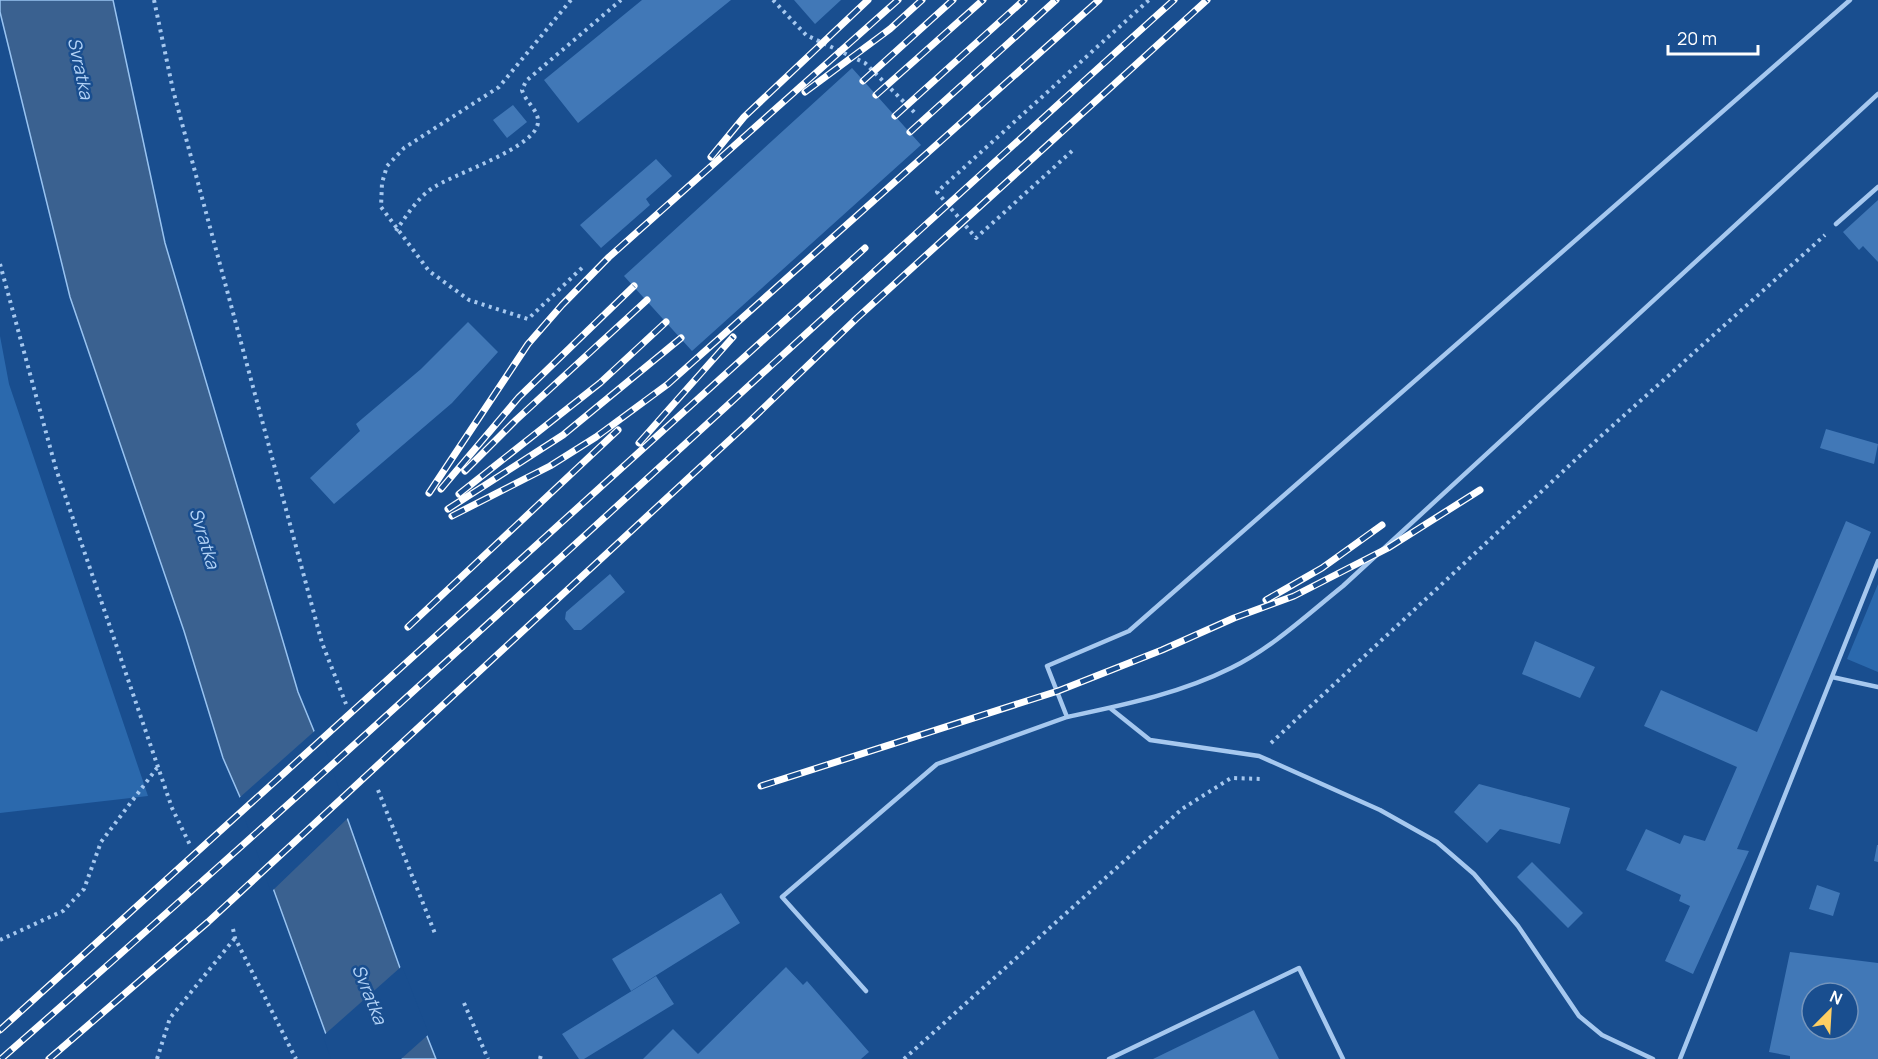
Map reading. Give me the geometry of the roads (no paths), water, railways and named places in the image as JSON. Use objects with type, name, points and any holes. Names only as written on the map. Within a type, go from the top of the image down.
[{"type":"lane","points":[[1067,717],[1047,666],[1129,631],[1850,0]]},
{"type":"lane","points":[[866,991],[782,897],[937,764],[1067,717],[1155,698],[1232,668],[1281,635],[1343,586],[1878,94]]},
{"type":"lane","points":[[1836,224],[1878,187]]},
{"type":"lane","points":[[1680,1059],[1878,561]]},
{"type":"lane","points":[[1832,677],[1878,687]]},
{"type":"lane","points":[[1110,708],[1150,740],[1259,756],[1380,810],[1437,842],[1474,874],[1518,926],[1579,1016],[1602,1035],[1653,1059]]},
{"type":"lane","points":[[1109,1059],[1299,968],[1342,1059]]},
{"type":"water","name":"Svratka","points":[[0,0],[113,0],[165,243],[298,692],[332,775],[400,968],[436,1059],[335,1059],[240,797],[223,758],[184,631],[70,297],[0,12]]},
{"type":"railway","points":[[711,157],[744,117],[868,0]]},
{"type":"railway","points":[[429,493],[528,344],[562,305],[609,257],[898,0]]},
{"type":"railway","points":[[805,92],[890,29],[922,0]]},
{"type":"railway","points":[[863,81],[953,0]]},
{"type":"railway","points":[[876,95],[983,0]]},
{"type":"railway","points":[[895,116],[1024,0]]},
{"type":"railway","points":[[910,132],[1056,0]]},
{"type":"railway","points":[[452,516],[550,466],[596,437],[668,384],[1099,0]]},
{"type":"railway","points":[[1,1059],[297,797],[1174,0]]},
{"type":"railway","points":[[49,1059],[208,922],[748,423],[857,318],[1207,0]]},
{"type":"railway","points":[[0,1030],[865,248]]},
{"type":"railway","points":[[441,489],[519,397],[634,286]]},
{"type":"railway","points":[[465,471],[516,420],[647,300]]},
{"type":"railway","points":[[459,494],[600,383],[666,322]]},
{"type":"railway","points":[[639,443],[733,337]]},
{"type":"railway","points":[[448,509],[563,435],[681,338]]},
{"type":"railway","points":[[408,627],[618,430]]},
{"type":"railway","points":[[761,786],[1058,691],[1162,650],[1234,618],[1294,596],[1388,548],[1480,490]]},
{"type":"railway","points":[[1266,600],[1322,568],[1382,525]]}]
